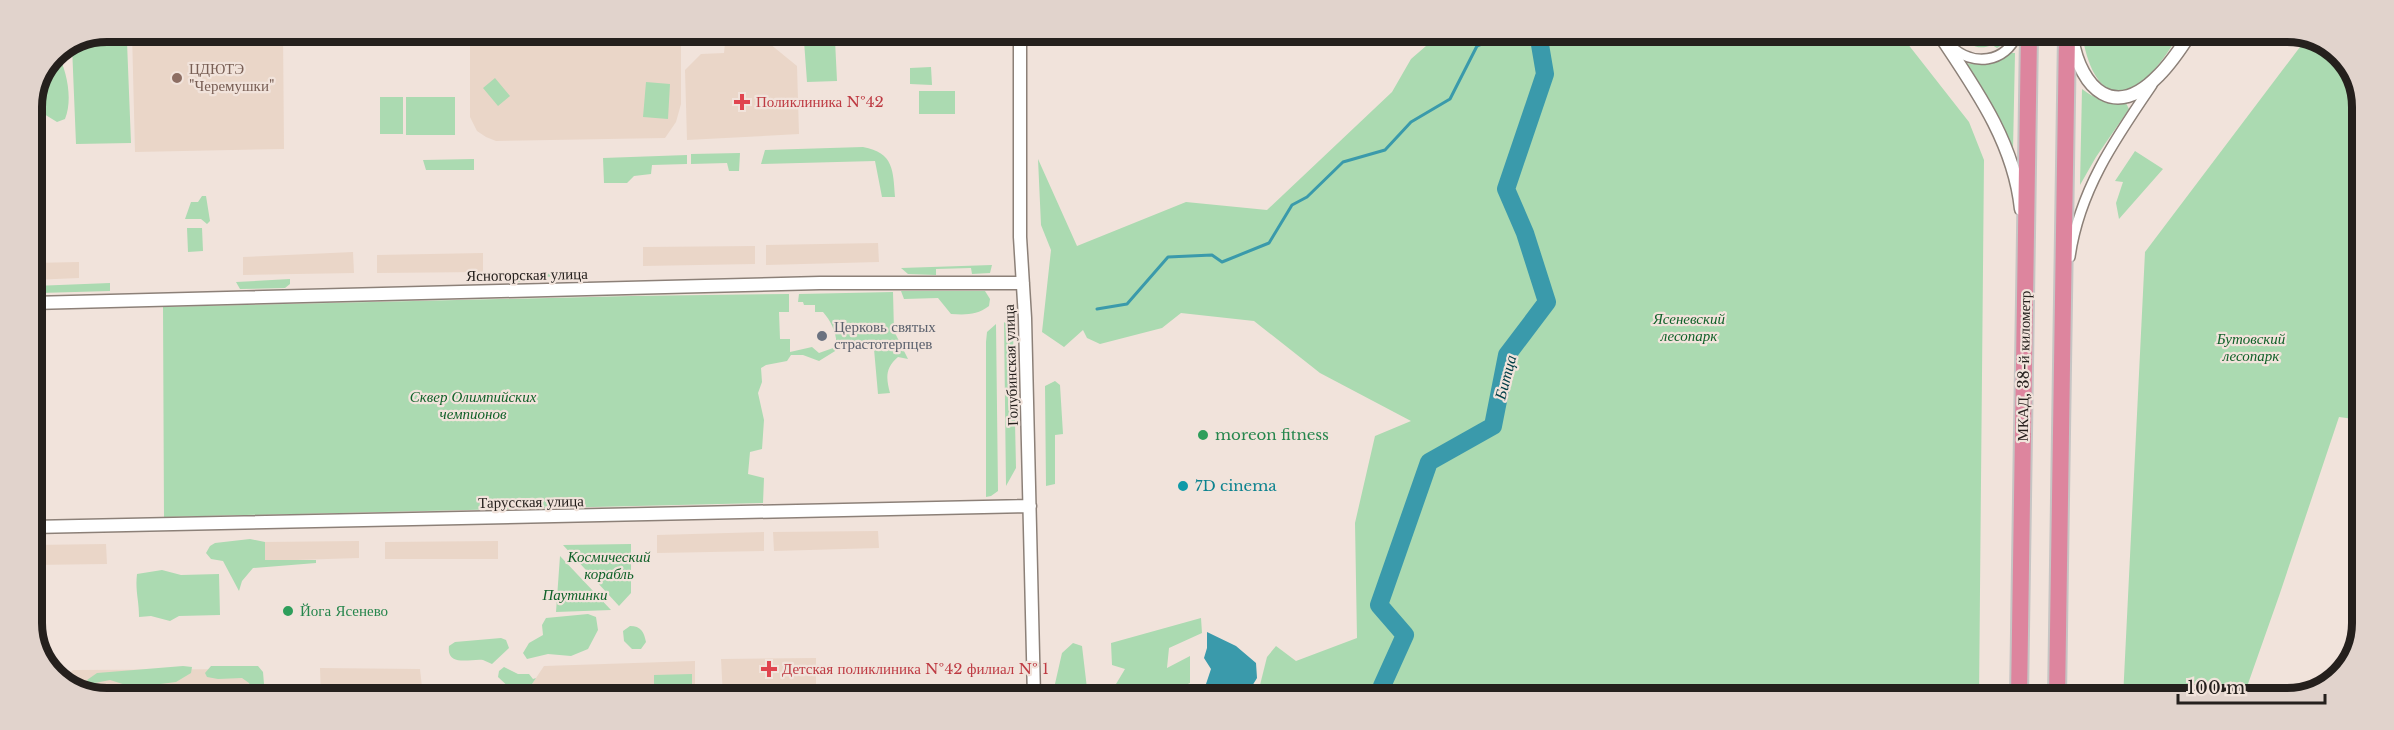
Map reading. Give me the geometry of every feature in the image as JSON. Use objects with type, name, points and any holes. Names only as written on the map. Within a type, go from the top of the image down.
[{"type":"highway","name":"МКАД, 38-й километр","points":[[2019,688],[2029,42]]},
{"type":"highway","points":[[2057,688],[2069,42]]},
{"type":"main road","name":"Голубинская улица","points":[[1020,42],[1020,237],[1034,688]]},
{"type":"main road","points":[[1944,42],[1989,112],[2007,149],[2020,200],[2026,258]]},
{"type":"main road","points":[[2071,42],[2080,70],[2090,85],[2099,93],[2110,97],[2132,94],[2159,75],[2184,42]]},
{"type":"main road","name":"Ясногорская улица","points":[[42,303],[832,283],[1023,283]]},
{"type":"main road","name":"Тарусская улица","points":[[42,527],[1030,506]]},
{"type":"street","points":[[1947,42],[1966,58],[1976,61],[1987,60],[1998,55],[2011,42]]},
{"type":"street","points":[[2063,310],[2073,242],[2079,215],[2090,185],[2104,156],[2159,75]]},
{"type":"shaded area","points":[[132,42],[283,42],[284,149],[135,152]]},
{"type":"shaded area","points":[[470,42],[681,42],[681,104],[676,122],[665,138],[496,141],[477,131],[470,117]]},
{"type":"shaded area","name":"Поликлиника №42","points":[[725,43],[770,44],[797,66],[799,134],[687,140],[685,70],[701,54],[724,53]]},
{"type":"shaded area","points":[[878,243],[879,262],[766,265],[766,245]]},
{"type":"shaded area","points":[[755,246],[755,264],[643,266],[643,247]]},
{"type":"shaded area","points":[[353,252],[354,273],[243,275],[243,257]]},
{"type":"shaded area","points":[[483,253],[483,272],[377,273],[377,255]]},
{"type":"shaded area","points":[[79,262],[79,278],[42,280],[42,263]]},
{"type":"shaded area","points":[[878,531],[879,548],[774,551],[773,532]]},
{"type":"shaded area","points":[[764,532],[764,551],[657,553],[657,535]]},
{"type":"shaded area","points":[[359,541],[359,558],[265,561],[265,542]]},
{"type":"shaded area","points":[[498,541],[498,559],[385,559],[385,542]]},
{"type":"shaded area","points":[[106,544],[107,564],[42,565],[42,545]]},
{"type":"shaded area","name":"Детская поликлиника №42 филиал № 1","points":[[816,658],[816,688],[723,688],[721,659]]},
{"type":"shaded area","points":[[695,661],[695,688],[530,688],[544,666]]},
{"type":"shaded area","points":[[320,668],[420,669],[422,688],[321,688]]},
{"type":"shaded area","points":[[256,669],[259,688],[107,688],[90,686],[78,681],[71,677],[73,670]]},
{"type":"green space","points":[[127,42],[131,143],[76,144],[72,52],[89,45]]},
{"type":"green space","points":[[804,42],[835,42],[837,81],[807,82]]},
{"type":"green space","name":"Ясеневский лесопарк","points":[[1431,42],[1906,42],[1969,122],[1984,160],[1979,688],[1259,688],[1267,657],[1276,646],[1296,661],[1357,638],[1355,523],[1375,436],[1411,421],[1320,373],[1254,321],[1181,313],[1162,328],[1100,344],[1087,338],[1083,330],[1064,347],[1042,332],[1051,250],[1041,225],[1038,159],[1077,246],[1186,202],[1267,210],[1392,92],[1411,59]]},
{"type":"green space","points":[[1968,42],[2005,42],[1997,48],[1992,45],[1974,46]]},
{"type":"green space","points":[[2084,42],[2174,42],[2152,72],[2137,84],[2124,90],[2113,90],[2104,85],[2096,76]]},
{"type":"green space","name":"Бутовский лесопарк","points":[[2302,44],[2330,58],[2347,82],[2352,102],[2352,419],[2339,417],[2247,688],[2123,688],[2145,252]]},
{"type":"green space","points":[[2010,53],[2015,53],[2013,150],[1999,117],[1961,62],[1987,64]]},
{"type":"green space","points":[[61,61],[69,94],[65,119],[57,122],[44,114],[43,94],[47,82]]},
{"type":"green space","points":[[931,67],[932,85],[910,84],[910,68]]},
{"type":"green space","points":[[495,78],[510,96],[498,106],[483,88]]},
{"type":"green space","points":[[646,82],[670,84],[668,119],[643,117]]},
{"type":"green space","points":[[2082,89],[2103,100],[2126,103],[2129,109],[2080,185]]},
{"type":"green space","points":[[919,91],[955,91],[955,114],[919,114]]},
{"type":"green space","points":[[380,97],[403,97],[403,134],[380,134]]},
{"type":"green space","points":[[406,97],[455,97],[455,135],[406,135]]},
{"type":"green space","points":[[863,147],[881,154],[890,164],[895,197],[882,197],[875,161],[761,164],[765,150]]},
{"type":"green space","points":[[2135,151],[2163,169],[2119,219],[2116,203],[2123,182],[2115,181]]},
{"type":"green space","points":[[740,153],[739,171],[729,171],[727,163],[691,164],[691,154]]},
{"type":"green space","points":[[687,155],[687,164],[652,165],[651,174],[634,176],[627,183],[604,183],[603,158]]},
{"type":"green space","points":[[474,159],[474,170],[426,170],[423,160]]},
{"type":"green space","points":[[202,196],[206,196],[210,221],[207,224],[201,219],[185,219],[191,202],[198,202]]},
{"type":"green space","points":[[187,228],[202,228],[203,251],[188,252]]},
{"type":"green space","points":[[992,265],[990,273],[972,274],[971,268],[936,269],[936,275],[908,274],[901,268]]},
{"type":"green space","points":[[579,273],[577,279],[571,281],[570,276],[540,277],[540,282],[517,282],[512,276],[514,274]]},
{"type":"green space","points":[[290,279],[290,284],[285,288],[240,289],[236,282]]},
{"type":"green space","points":[[110,283],[110,291],[42,293],[42,286]]},
{"type":"green space","points":[[901,291],[985,291],[990,299],[989,306],[976,313],[951,314],[938,298],[904,299]]},
{"type":"green space","name":"Сквер Олимпийских чемпионов","points":[[893,292],[894,331],[908,359],[898,357],[891,365],[887,378],[890,393],[878,394],[874,349],[859,342],[840,348],[819,361],[803,355],[791,355],[787,361],[761,368],[762,382],[758,393],[764,420],[762,449],[750,452],[748,474],[764,478],[763,503],[164,517],[163,307],[789,294],[789,312],[779,312],[780,339],[790,339],[790,352],[812,347],[819,353],[836,347],[835,333],[823,312],[815,312],[815,305],[804,305],[803,302],[798,302],[799,294]]},
{"type":"green space","points":[[1004,322],[1013,329],[1016,468],[1006,486]]},
{"type":"green space","points":[[996,324],[998,491],[986,497],[986,342],[987,332]]},
{"type":"green space","points":[[1055,381],[1060,385],[1063,434],[1055,435],[1055,484],[1046,486],[1045,386]]},
{"type":"green space","points":[[250,539],[265,542],[265,560],[316,560],[316,563],[253,568],[242,581],[239,591],[223,561],[211,559],[206,553],[215,543]]},
{"type":"green space","name":"Космический корабль","points":[[631,544],[631,593],[619,606],[563,545]]},
{"type":"green space","name":"Паутинки","points":[[560,556],[611,610],[556,612]]},
{"type":"green space","points":[[162,570],[181,575],[219,574],[220,615],[179,616],[170,621],[151,616],[139,617],[137,574]]},
{"type":"green space","points":[[588,614],[596,617],[598,630],[588,649],[571,656],[548,654],[527,659],[523,653],[529,643],[543,635],[542,625],[546,618]]},
{"type":"green space","points":[[1201,618],[1202,633],[1169,648],[1167,668],[1190,656],[1190,683],[1182,688],[1114,688],[1125,669],[1112,665],[1111,643]]},
{"type":"green space","points":[[630,626],[639,628],[643,633],[646,642],[641,649],[632,649],[624,641],[623,631]]},
{"type":"green space","points":[[501,638],[506,640],[509,648],[492,664],[483,660],[456,660],[449,653],[449,646],[455,642]]},
{"type":"green space","points":[[1073,643],[1082,646],[1087,688],[1054,688],[1062,653]]},
{"type":"green space","points":[[211,666],[258,666],[263,672],[264,688],[251,688],[249,683],[242,678],[218,679],[207,677],[205,673]]},
{"type":"green space","points":[[192,667],[191,673],[176,682],[129,686],[110,680],[90,684],[87,680],[97,673]]},
{"type":"green space","points":[[504,667],[518,674],[529,674],[533,679],[536,678],[530,688],[510,688],[498,677],[499,671]]},
{"type":"green space","points":[[692,674],[692,688],[654,688],[654,675]]},
{"type":"water","points":[[1207,632],[1236,646],[1256,663],[1257,678],[1251,688],[1208,688],[1206,684],[1211,669],[1204,658],[1207,648]]},
{"type":"waterway","points":[[1097,309],[1127,304],[1168,257],[1212,255],[1222,262],[1269,243],[1292,205],[1307,197],[1343,162],[1385,150],[1411,122],[1450,99],[1477,46],[1486,42]]},
{"type":"waterway","name":"Битца","points":[[1382,686],[1405,635],[1379,605],[1429,462],[1493,426],[1507,355],[1547,302],[1525,233],[1506,189],[1545,74],[1540,42]]},
{"type":"place","name":"ЦДЮТЭ \"Черемушки\"","points":[[177,78]]},
{"type":"place","name":"Поликлиника №42","points":[[742,102]]},
{"type":"place","name":"Церковь святых страстотерпцев","points":[[822,336]]},
{"type":"place","name":"moreon fitness","points":[[1203,435]]},
{"type":"place","name":"7D cinema","points":[[1183,486]]},
{"type":"place","name":"Йога Ясенево","points":[[288,611]]},
{"type":"place","name":"Детская поликлиника №42 филиал № 1","points":[[769,669]]}]
